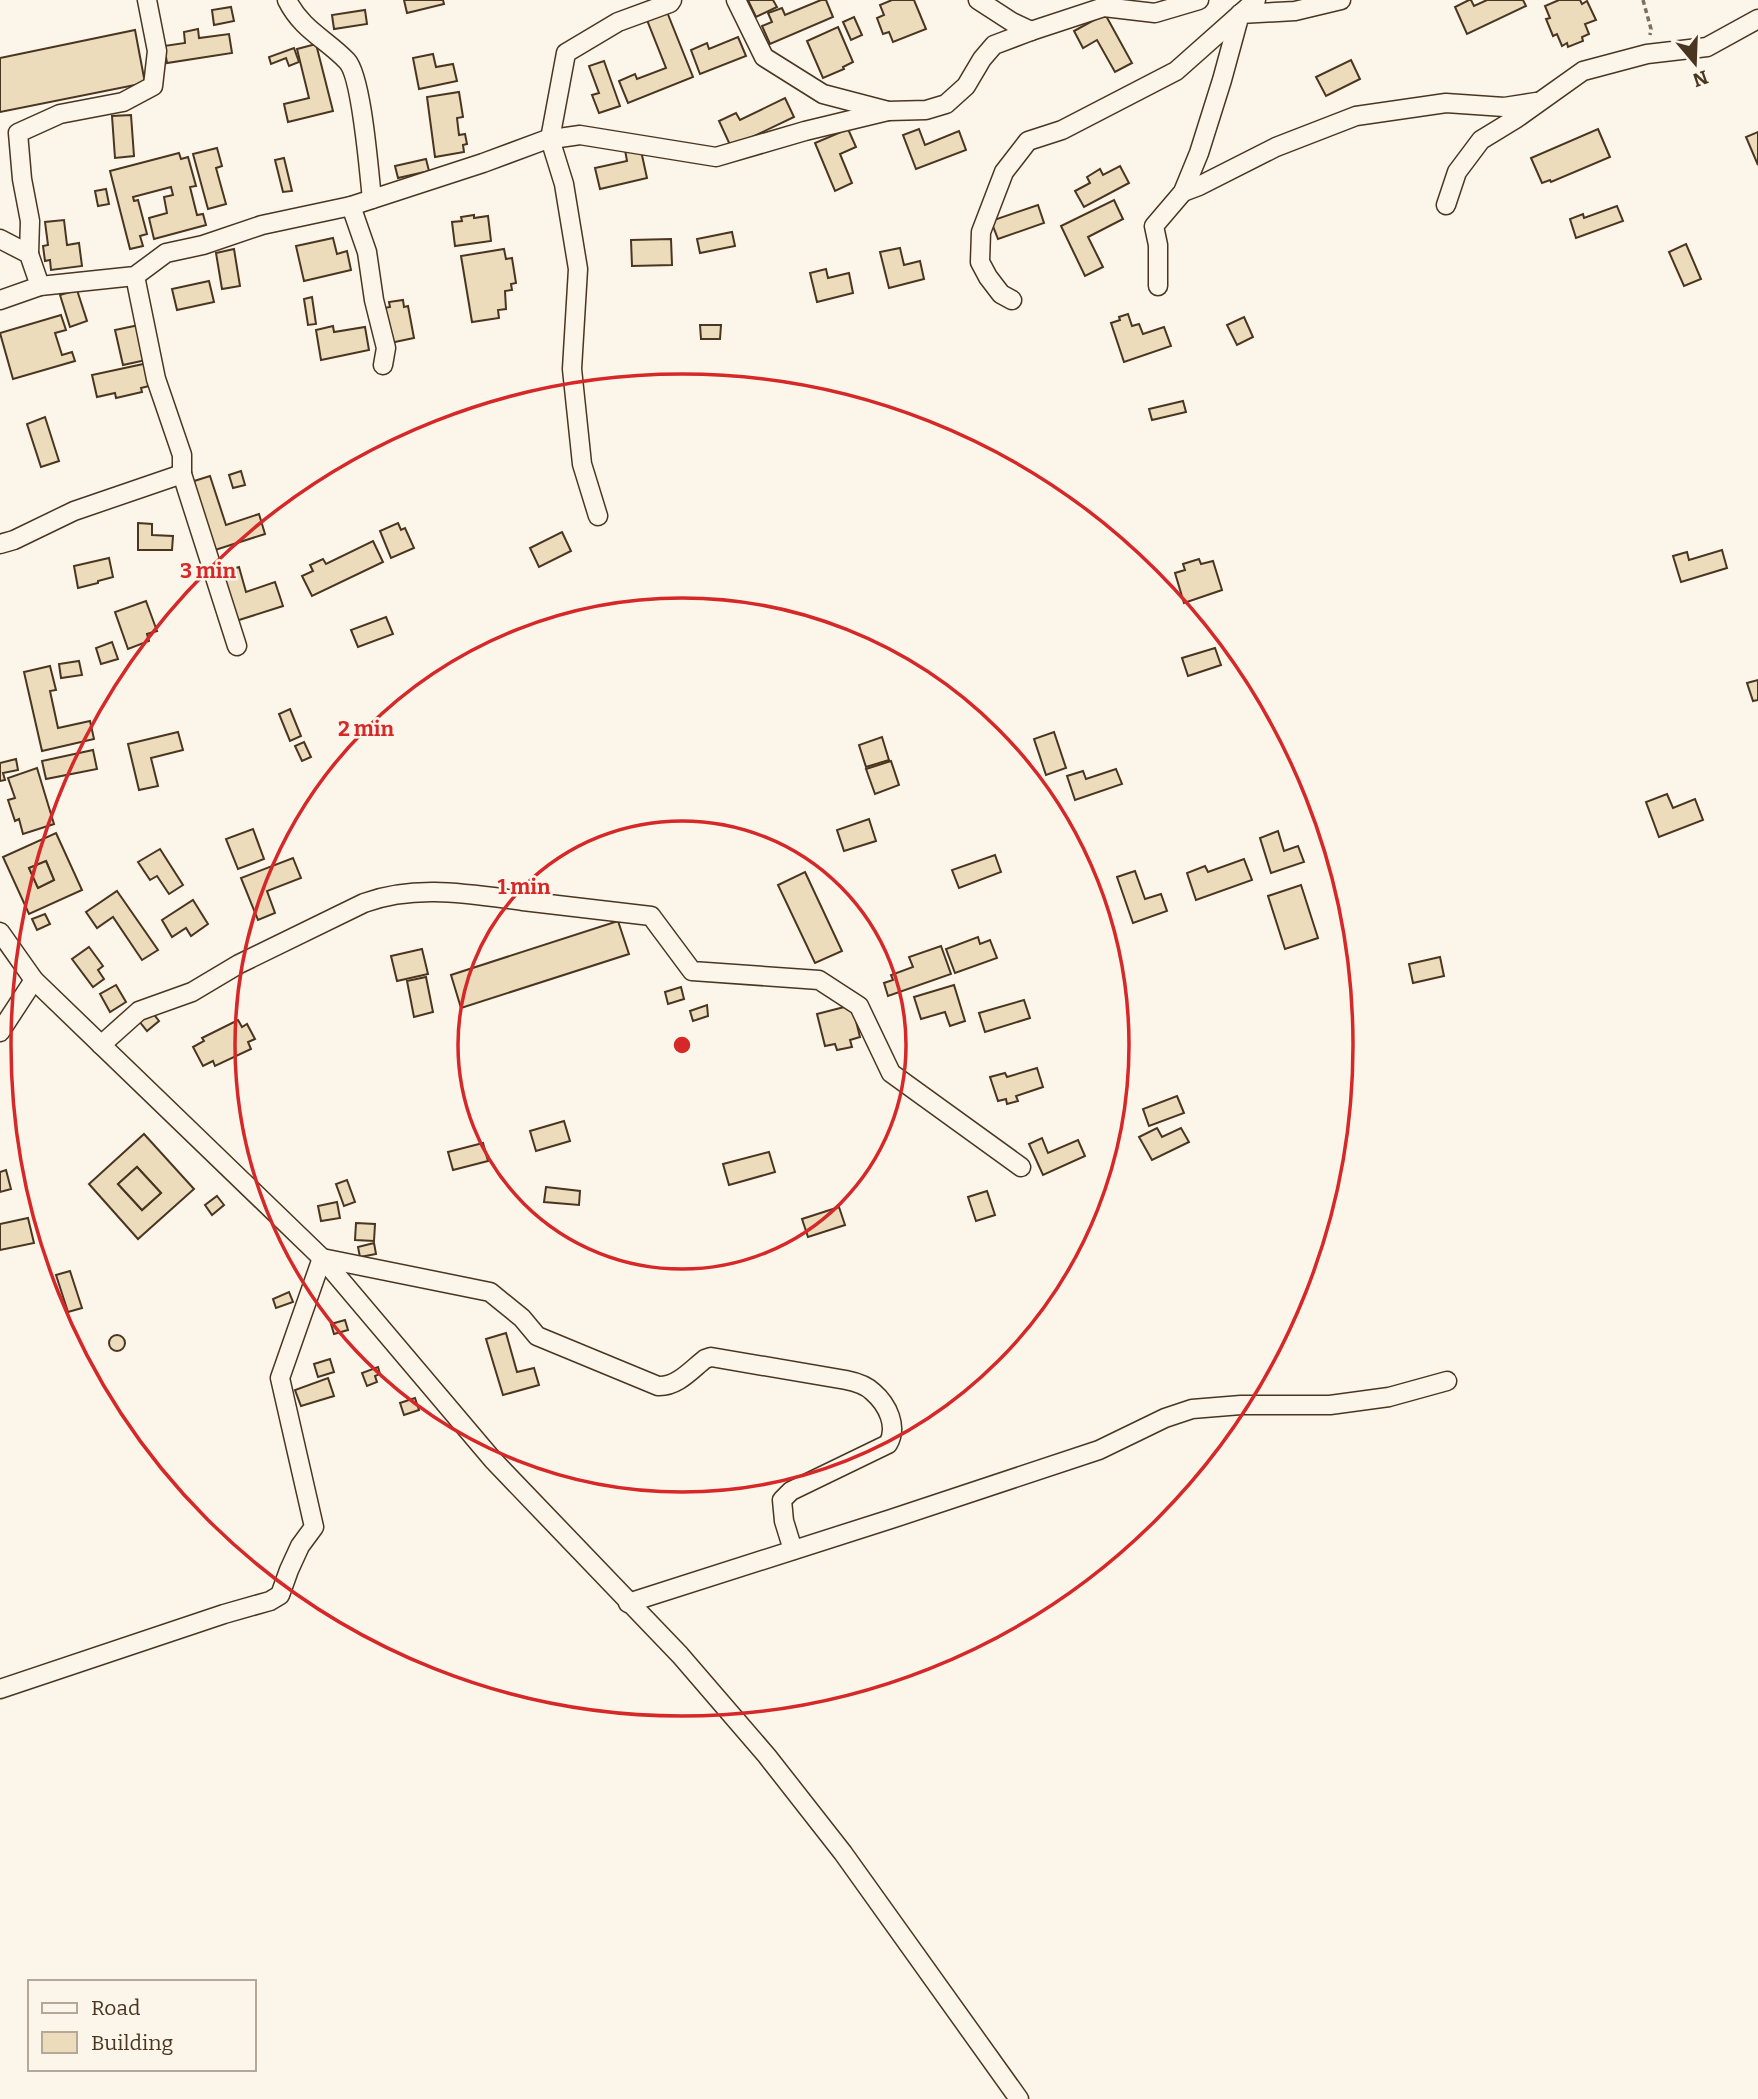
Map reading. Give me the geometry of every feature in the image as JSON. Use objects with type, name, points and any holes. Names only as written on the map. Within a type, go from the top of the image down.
[{"type":"street","points":[[40,286],[29,254],[30,221],[22,179],[18,133],[60,114],[123,102],[153,86],[158,51],[147,0]]},
{"type":"street","points":[[287,0],[294,15],[349,63],[361,105],[372,199]]},
{"type":"street","points":[[598,516],[582,464],[572,369],[578,269],[564,184],[550,139],[566,53],[618,22],[672,0]]},
{"type":"street","points":[[736,0],[764,57],[823,94],[888,111]]},
{"type":"street","points":[[978,0],[1031,31]]},
{"type":"street","points":[[0,300],[40,286],[135,276],[166,253],[203,245],[262,225],[351,206],[550,139],[580,135],[716,157],[805,131],[888,111],[926,110],[946,104],[966,86],[994,45],[1104,7],[1155,13],[1199,0]]},
{"type":"street","points":[[1012,300],[1001,294],[981,262],[981,232],[1004,172],[1028,141],[1062,130],[1176,71],[1256,0]]},
{"type":"street","points":[[1240,14],[1295,11],[1341,0]]},
{"type":"street","points":[[1158,286],[1158,245],[1154,226],[1183,191],[1199,153],[1223,80],[1240,14]]},
{"type":"street","points":[[1446,205],[1457,172],[1481,140],[1583,71],[1647,54],[1707,47],[1758,19]]},
{"type":"street","points":[[1183,191],[1199,186],[1276,147],[1356,116],[1446,103],[1504,107],[1540,101]]},
{"type":"street","points":[[351,206],[367,251],[374,300],[386,348],[383,365]]},
{"type":"street","points":[[0,239],[29,254]]},
{"type":"street","points":[[135,276],[156,379],[182,455],[182,474],[237,646]]},
{"type":"street","points":[[0,544],[15,540],[74,511],[182,474]]},
{"type":"street","points":[[101,1045],[139,1011],[192,992],[239,964],[383,896],[421,891],[651,916],[692,971],[819,980],[859,1006],[891,1073],[1021,1167]]},
{"type":"street","points":[[0,932],[34,980],[322,1258],[493,1460],[689,1665],[843,1853],[1019,2099]]},
{"type":"street","points":[[0,1032],[34,980]]},
{"type":"street","points":[[322,1258],[490,1292],[522,1318],[537,1336],[658,1386],[667,1387],[673,1384],[711,1357],[846,1380],[874,1392],[894,1426],[888,1444],[790,1491],[782,1500],[784,1521],[793,1550]]},
{"type":"street","points":[[0,1689],[270,1601],[280,1595],[300,1546],[314,1527],[280,1378],[322,1258]]},
{"type":"street","points":[[628,1603],[1099,1450],[1165,1418],[1192,1409],[1262,1404],[1330,1405],[1389,1397],[1447,1381]]},
{"type":"path","points":[[1643,0],[1651,29],[1647,54]]},
{"type":"building","points":[[404,0],[443,0],[444,4],[407,13]]},
{"type":"building","points":[[748,0],[773,0],[777,7],[756,17]]},
{"type":"building","points":[[826,0],[833,17],[770,44],[762,26],[772,22],[768,13],[782,8],[785,15]]},
{"type":"building","points":[[892,0],[914,0],[926,29],[893,42],[889,32],[883,34],[877,18],[884,15],[880,5]]},
{"type":"building","points":[[1469,0],[1474,6],[1487,0],[1523,0],[1526,6],[1467,34],[1455,7]]},
{"type":"building","points":[[1559,0],[1580,0],[1582,4],[1587,1],[1596,20],[1585,24],[1589,34],[1582,37],[1583,41],[1568,47],[1567,43],[1562,46],[1557,34],[1553,36],[1546,19],[1550,18],[1545,6]]},
{"type":"building","points":[[231,7],[234,21],[214,25],[212,10]]},
{"type":"building","points":[[365,10],[367,24],[334,29],[332,15]]},
{"type":"building","points":[[667,12],[693,77],[628,103],[619,81],[635,74],[637,79],[666,68],[647,20]]},
{"type":"building","points":[[1105,14],[1132,63],[1115,72],[1097,40],[1083,48],[1074,31]]},
{"type":"building","points":[[854,17],[862,35],[851,40],[843,22]]},
{"type":"building","points":[[838,27],[853,62],[823,78],[807,41]]},
{"type":"building","points":[[198,29],[199,38],[229,34],[232,53],[167,63],[164,46],[185,43],[184,32]]},
{"type":"building","points":[[135,30],[145,83],[0,112],[0,58]]},
{"type":"building","points":[[738,37],[746,56],[700,74],[691,50],[707,43],[709,49]]},
{"type":"building","points":[[316,44],[333,111],[288,122],[284,104],[309,98],[297,49]]},
{"type":"building","points":[[294,48],[299,62],[289,66],[286,58],[271,64],[269,57]]},
{"type":"building","points":[[433,54],[436,67],[453,64],[457,81],[419,89],[413,58]]},
{"type":"building","points":[[1351,60],[1360,79],[1326,96],[1316,77]]},
{"type":"building","points":[[604,61],[620,106],[599,113],[592,95],[599,93],[589,66]]},
{"type":"building","points":[[459,92],[463,117],[457,118],[459,135],[465,134],[467,144],[463,145],[464,152],[435,157],[427,97]]},
{"type":"building","points":[[785,98],[794,117],[731,147],[719,121],[736,113],[740,120]]},
{"type":"building","points":[[131,115],[134,156],[115,158],[112,116]]},
{"type":"building","points":[[848,129],[856,147],[840,154],[852,183],[835,191],[815,143]]},
{"type":"building","points":[[919,129],[925,145],[959,131],[966,150],[916,169],[903,135]]},
{"type":"building","points":[[1598,129],[1610,157],[1551,182],[1542,183],[1531,158]]},
{"type":"building","points":[[1758,132],[1758,165],[1746,137]]},
{"type":"building","points":[[640,146],[647,178],[600,189],[595,168],[627,161],[625,150]]},
{"type":"building","points":[[217,148],[222,166],[216,168],[226,204],[208,209],[193,154]]},
{"type":"building","points":[[179,153],[181,159],[188,157],[196,186],[190,187],[197,215],[203,214],[206,225],[154,239],[149,218],[167,213],[164,197],[173,195],[171,187],[133,197],[134,201],[138,200],[147,234],[140,236],[143,246],[130,249],[110,171]]},
{"type":"building","points":[[284,158],[292,191],[283,192],[275,160]]},
{"type":"building","points":[[426,159],[429,171],[398,178],[395,166]]},
{"type":"building","points":[[1120,166],[1129,183],[1084,207],[1075,191],[1090,183],[1087,177],[1100,169],[1103,175]]},
{"type":"building","points":[[106,189],[109,204],[98,206],[95,191]]},
{"type":"building","points":[[1114,200],[1123,219],[1088,237],[1103,267],[1085,276],[1061,226]]},
{"type":"building","points":[[1038,205],[1044,223],[998,239],[991,221]]},
{"type":"building","points":[[1617,206],[1623,221],[1576,238],[1570,219],[1583,214],[1584,218]]},
{"type":"building","points":[[474,215],[474,218],[488,216],[491,241],[455,246],[452,222]]},
{"type":"building","points":[[64,220],[67,245],[79,243],[82,266],[51,270],[50,260],[45,261],[43,246],[48,245],[45,222]]},
{"type":"building","points":[[732,232],[735,246],[700,253],[697,239]]},
{"type":"building","points":[[333,238],[337,254],[347,251],[351,270],[304,281],[296,246]]},
{"type":"building","points":[[671,239],[672,265],[632,266],[631,240]]},
{"type":"building","points":[[1686,244],[1701,279],[1684,286],[1669,252]]},
{"type":"building","points":[[900,248],[904,265],[920,261],[924,279],[889,288],[880,252]]},
{"type":"building","points":[[234,249],[240,286],[222,289],[216,253]]},
{"type":"building","points":[[504,249],[506,259],[512,258],[516,283],[511,284],[512,290],[505,291],[506,309],[498,310],[499,318],[472,322],[461,256]]},
{"type":"building","points":[[826,269],[828,278],[849,273],[853,293],[817,302],[810,273]]},
{"type":"building","points":[[209,281],[214,302],[177,310],[172,289]]},
{"type":"building","points":[[77,290],[87,321],[70,327],[60,295]]},
{"type":"building","points":[[312,297],[316,324],[308,325],[304,299]]},
{"type":"building","points":[[403,300],[404,307],[408,306],[414,338],[390,343],[384,308],[390,307],[389,302]]},
{"type":"building","points":[[1128,314],[1132,326],[1139,324],[1143,334],[1164,327],[1171,346],[1124,362],[1111,323]]},
{"type":"building","points":[[61,315],[66,330],[55,333],[62,355],[72,352],[75,361],[13,379],[0,333]]},
{"type":"building","points":[[1244,317],[1253,337],[1237,345],[1227,325]]},
{"type":"building","points":[[139,325],[146,360],[123,365],[115,330]]},
{"type":"building","points":[[700,325],[721,325],[720,339],[701,339]]},
{"type":"building","points":[[333,326],[334,332],[365,327],[369,350],[321,360],[316,330]]},
{"type":"building","points":[[148,363],[153,385],[141,388],[142,392],[116,398],[115,393],[97,397],[92,375]]},
{"type":"building","points":[[1183,401],[1186,412],[1152,420],[1149,409]]},
{"type":"building","points":[[45,417],[59,461],[41,467],[27,424]]},
{"type":"building","points":[[241,471],[245,485],[233,488],[229,475]]},
{"type":"building","points":[[210,476],[226,525],[259,514],[265,534],[212,551],[191,482]]},
{"type":"building","points":[[138,523],[152,524],[152,535],[173,536],[172,550],[138,550]]},
{"type":"building","points":[[398,523],[401,530],[405,528],[414,548],[391,558],[380,531]]},
{"type":"building","points":[[562,532],[571,551],[539,567],[530,548]]},
{"type":"building","points":[[373,541],[383,562],[312,596],[302,576],[313,571],[310,565],[323,559],[326,564]]},
{"type":"building","points":[[1722,550],[1727,568],[1681,582],[1673,556],[1687,552],[1689,560]]},
{"type":"building","points":[[109,558],[113,577],[78,588],[74,566]]},
{"type":"building","points":[[1199,559],[1201,564],[1213,561],[1222,590],[1184,603],[1175,573],[1185,570],[1183,564]]},
{"type":"building","points":[[239,567],[246,592],[275,582],[283,606],[236,621],[221,573]]},
{"type":"building","points":[[146,601],[157,631],[147,634],[149,641],[128,649],[115,612]]},
{"type":"building","points":[[386,617],[393,634],[358,647],[351,630]]},
{"type":"building","points":[[112,642],[118,659],[101,664],[96,648]]},
{"type":"building","points":[[1215,648],[1221,665],[1188,676],[1182,658]]},
{"type":"building","points":[[79,661],[82,675],[61,678],[59,664]]},
{"type":"building","points":[[50,666],[56,690],[50,691],[58,728],[90,721],[94,739],[42,751],[24,672]]},
{"type":"building","points":[[1758,680],[1758,700],[1753,701],[1747,683]]},
{"type":"building","points":[[290,709],[301,736],[290,741],[279,714]]},
{"type":"building","points":[[178,732],[183,750],[151,758],[158,786],[139,790],[128,744]]},
{"type":"building","points":[[1054,732],[1066,768],[1046,775],[1034,739]]},
{"type":"building","points":[[882,737],[889,760],[866,767],[859,745]]},
{"type":"building","points":[[304,742],[311,757],[302,761],[295,746]]},
{"type":"building","points":[[93,750],[97,769],[46,779],[42,761]]},
{"type":"building","points":[[16,759],[18,770],[3,773],[5,780],[0,781],[0,763]]},
{"type":"building","points":[[891,761],[899,785],[875,794],[866,769]]},
{"type":"building","points":[[37,768],[54,824],[23,834],[19,819],[15,821],[8,800],[15,798],[8,778]]},
{"type":"building","points":[[1116,769],[1122,784],[1075,800],[1067,776],[1083,771],[1086,779]]},
{"type":"building","points":[[1667,794],[1673,808],[1695,799],[1703,820],[1659,837],[1646,802]]},
{"type":"building","points":[[869,819],[876,841],[844,851],[837,830]]},
{"type":"building","points":[[253,829],[264,859],[238,869],[226,839]]},
{"type":"building","points":[[1278,831],[1284,851],[1298,846],[1304,862],[1271,873],[1260,838]]},
{"type":"building","points":[[56,833],[82,890],[29,914],[3,857]],"holes":[[[46,861],[54,880],[38,888],[29,868]]]},
{"type":"building","points":[[160,849],[183,885],[169,894],[157,876],[150,880],[138,862]]},
{"type":"building","points":[[995,855],[1001,872],[959,888],[952,870]]},
{"type":"building","points":[[293,858],[301,878],[267,891],[275,913],[258,920],[241,878]]},
{"type":"building","points":[[1244,859],[1252,880],[1196,900],[1187,873],[1205,866],[1208,872]]},
{"type":"building","points":[[46,861],[54,880],[38,888],[29,868]]},
{"type":"building","points":[[1135,871],[1145,899],[1161,894],[1167,911],[1133,923],[1117,877]]},
{"type":"building","points":[[805,872],[842,951],[815,963],[778,885]]},
{"type":"building","points":[[1301,885],[1318,938],[1285,949],[1268,896]]},
{"type":"building","points":[[117,891],[158,950],[142,960],[113,917],[97,928],[86,912]]},
{"type":"building","points":[[193,900],[208,924],[191,936],[186,928],[172,937],[162,920]]},
{"type":"building","points":[[45,914],[50,924],[37,930],[32,919]]},
{"type":"building","points":[[618,921],[629,954],[461,1008],[451,975]]},
{"type":"building","points":[[978,937],[980,944],[990,940],[997,958],[955,973],[946,949]]},
{"type":"building","points":[[941,946],[951,974],[888,996],[884,983],[893,980],[891,975],[913,967],[909,957]]},
{"type":"building","points":[[89,947],[103,966],[98,970],[104,979],[93,987],[72,959]]},
{"type":"building","points":[[422,949],[428,974],[397,981],[391,956]]},
{"type":"building","points":[[1440,957],[1444,976],[1413,983],[1409,964]]},
{"type":"building","points":[[426,977],[433,1012],[414,1017],[407,981]]},
{"type":"building","points":[[116,985],[126,1002],[110,1012],[100,994]]},
{"type":"building","points":[[954,985],[965,1021],[950,1026],[945,1012],[921,1019],[914,997]]},
{"type":"building","points":[[681,987],[684,999],[668,1004],[665,992]]},
{"type":"building","points":[[1024,1000],[1030,1018],[985,1032],[979,1013]]},
{"type":"building","points":[[707,1005],[708,1016],[693,1021],[690,1011]]},
{"type":"building","points":[[852,1005],[860,1037],[850,1040],[852,1047],[837,1050],[835,1044],[825,1046],[817,1014]]},
{"type":"building","points":[[152,1012],[159,1021],[147,1031],[139,1021]]},
{"type":"building","points":[[238,1020],[242,1027],[247,1024],[255,1039],[248,1042],[251,1049],[215,1066],[213,1061],[203,1066],[193,1047],[204,1041],[202,1038]]},
{"type":"building","points":[[1037,1068],[1043,1087],[1016,1096],[1018,1101],[1007,1104],[1006,1099],[998,1101],[990,1077],[1005,1073],[1007,1077]]},
{"type":"building","points":[[1177,1096],[1184,1113],[1149,1126],[1143,1109]]},
{"type":"building","points":[[564,1121],[570,1141],[536,1151],[530,1131]]},
{"type":"building","points":[[1157,1128],[1162,1137],[1181,1128],[1189,1142],[1152,1160],[1139,1137]]},
{"type":"building","points":[[144,1134],[194,1189],[138,1239],[89,1184]],"holes":[[[137,1167],[161,1193],[142,1210],[118,1184]]]},
{"type":"building","points":[[1042,1138],[1048,1153],[1078,1140],[1085,1156],[1043,1175],[1029,1144]]},
{"type":"building","points":[[483,1143],[488,1161],[453,1170],[448,1152]]},
{"type":"building","points":[[769,1152],[775,1172],[729,1185],[723,1164]]},
{"type":"building","points":[[137,1167],[161,1193],[142,1210],[118,1184]]},
{"type":"building","points":[[6,1170],[11,1189],[0,1192],[0,1172]]},
{"type":"building","points":[[347,1180],[355,1202],[344,1206],[336,1184]]},
{"type":"building","points":[[546,1187],[580,1191],[579,1205],[544,1202]]},
{"type":"building","points":[[987,1191],[995,1215],[976,1221],[968,1197]]},
{"type":"building","points":[[217,1196],[224,1205],[212,1215],[205,1205]]},
{"type":"building","points":[[337,1202],[340,1218],[321,1221],[318,1206]]},
{"type":"building","points":[[839,1207],[845,1225],[808,1237],[802,1219]]},
{"type":"building","points":[[28,1218],[34,1243],[0,1250],[0,1224]]},
{"type":"building","points":[[356,1223],[375,1224],[374,1241],[355,1240]]},
{"type":"building","points":[[374,1243],[376,1254],[360,1257],[358,1247]]},
{"type":"building","points":[[70,1271],[82,1308],[68,1312],[56,1275]]},
{"type":"building","points":[[289,1292],[293,1302],[276,1308],[273,1299]]},
{"type":"building","points":[[345,1320],[348,1330],[334,1334],[331,1324]]},
{"type":"building","points":[[506,1333],[517,1372],[534,1368],[539,1385],[503,1395],[486,1339]]},
{"type":"building","points":[[114,1335],[120,1335],[125,1343],[123,1349],[114,1351],[109,1346],[109,1340]]},
{"type":"building","points":[[330,1359],[334,1372],[318,1377],[314,1364]]},
{"type":"building","points":[[378,1367],[380,1374],[375,1376],[377,1382],[367,1386],[362,1373]]},
{"type":"building","points":[[328,1378],[334,1396],[301,1406],[295,1390]]},
{"type":"building","points":[[415,1398],[419,1410],[404,1415],[400,1403]]}]
